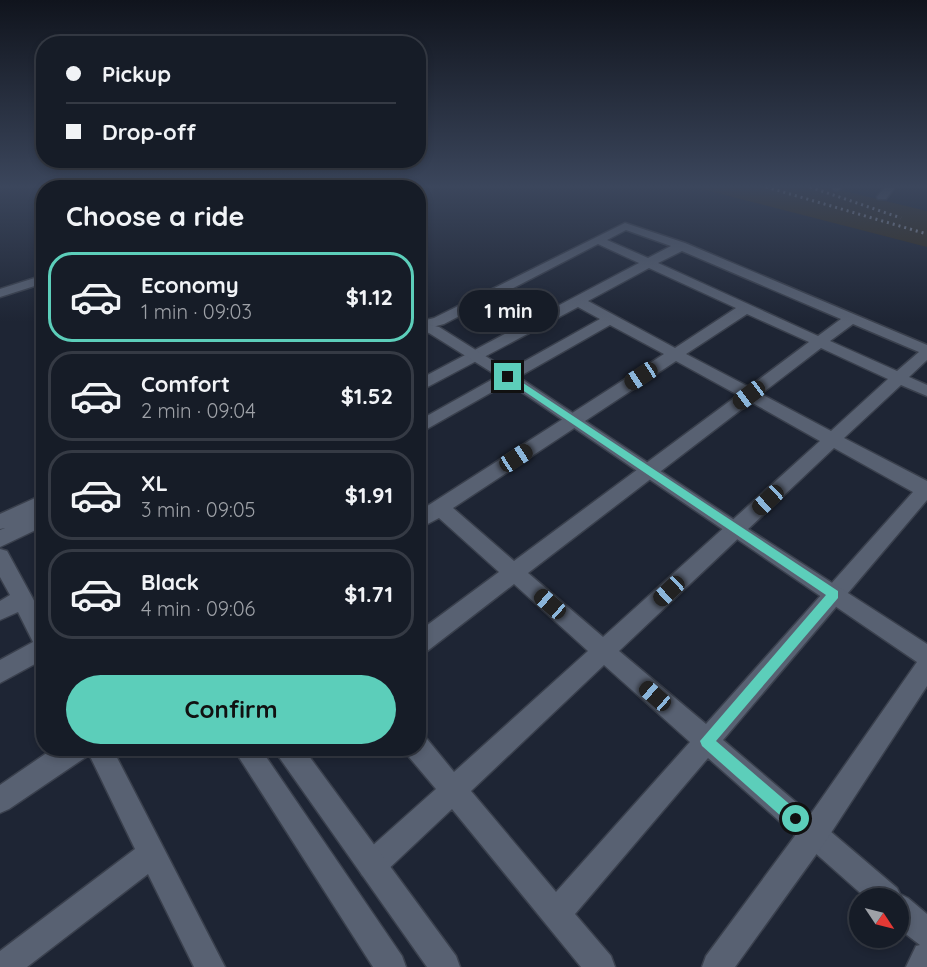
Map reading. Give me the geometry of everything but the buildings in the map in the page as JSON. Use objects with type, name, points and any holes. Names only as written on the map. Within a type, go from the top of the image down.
[{"type":"street","points":[[426,323],[440,321],[613,232]]},
{"type":"street","points":[[372,865],[927,351],[681,246],[642,232]]},
{"type":"street","points":[[598,240],[927,391]]},
{"type":"street","points":[[426,383],[681,246]]},
{"type":"street","points":[[0,293],[36,282]]},
{"type":"street","points":[[556,915],[926,490],[579,302]]},
{"type":"street","points":[[426,517],[746,308]]},
{"type":"street","points":[[426,639],[851,318]]},
{"type":"street","points":[[426,424],[610,319]]},
{"type":"street","points":[[426,327],[508,377],[927,656]]},
{"type":"street","points":[[0,522],[36,505]]},
{"type":"street","points":[[440,508],[875,888]]},
{"type":"street","points":[[0,539],[36,521]]},
{"type":"street","points":[[0,557],[36,626]]},
{"type":"street","points":[[0,611],[22,599]]},
{"type":"street","points":[[0,672],[36,652]]},
{"type":"street","points":[[717,967],[813,835],[927,667]]},
{"type":"street","points":[[0,800],[66,756]]},
{"type":"street","points":[[103,756],[210,967]]},
{"type":"street","points":[[250,756],[391,967]]},
{"type":"street","points":[[294,756],[445,967]]},
{"type":"street","points":[[424,756],[600,967]]},
{"type":"street","points":[[3,967],[152,853]]},
{"type":"street","points":[[909,917],[927,933]]},
{"type":"street","points":[[921,967],[927,957]]},
{"type":"shaded area","points":[[869,232],[927,232],[927,247]]},
{"type":"railway","points":[[921,232],[927,234]]},
{"type":"route","points":[[508,377],[834,595],[707,741],[796,819]]}]
